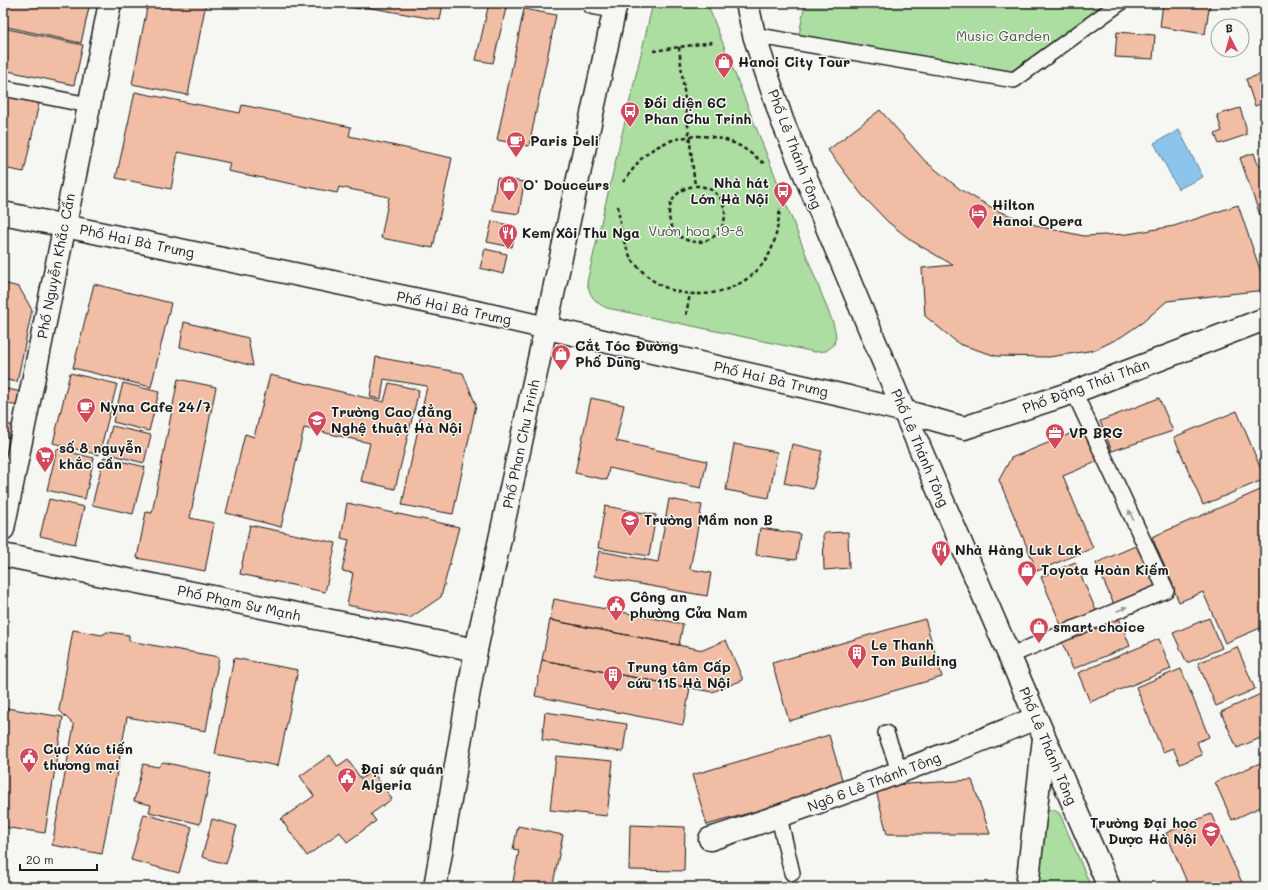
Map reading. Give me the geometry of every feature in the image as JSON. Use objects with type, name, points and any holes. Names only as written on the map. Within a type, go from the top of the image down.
[{"type":"street","name":"Phố Nguyễn Khắc Cần","points":[[3,529],[110,3]]},
{"type":"street","points":[[594,3],[616,5]]},
{"type":"street","name":"Phố Lê Thánh Tông","points":[[747,3],[754,35],[782,120],[904,411],[1109,887]]},
{"type":"street","name":"Phố Phan Chu Trinh","points":[[435,887],[476,650],[616,5]]},
{"type":"street","name":"Phố Hai Bà Trưng","points":[[3,213],[546,328],[841,395],[904,411]]},
{"type":"street","name":"Phố Đặng Thái Thân","points":[[904,411],[964,428],[1074,392],[1263,325]]},
{"type":"street","name":"Phố Phạm Sư Mạnh","points":[[3,555],[476,650]]},
{"type":"street","points":[[1026,887],[1040,728]]},
{"type":"street","name":"Ngõ 6 Lê Thánh Tông","points":[[710,839],[779,817],[900,773],[1040,728]]},
{"type":"lane","points":[[754,35],[1014,80],[1120,3]]},
{"type":"lane","points":[[3,88],[89,106]]},
{"type":"lane","points":[[1009,656],[1166,590],[1074,392]]},
{"type":"lane","points":[[886,733],[900,773]]},
{"type":"lane","points":[[779,817],[792,873]]},
{"type":"path","points":[[653,51],[713,42]]},
{"type":"path","points":[[679,47],[695,186]]},
{"type":"path","points":[[623,182],[641,159],[663,143],[689,135],[715,136],[733,143],[765,164]]},
{"type":"path","points":[[695,186],[708,187],[715,192],[722,199],[725,208],[725,218],[719,231],[708,240],[698,242],[684,238],[673,229],[669,211],[676,195],[682,190],[695,186]]},
{"type":"path","points":[[618,206],[621,235],[632,260],[651,280],[676,292],[703,295],[728,290],[750,277],[767,258],[777,234],[780,208]]},
{"type":"path","points":[[686,315],[690,294]]},
{"type":"green space","name":"Vườn hoa 19-8","points":[[653,3],[707,3],[833,323],[836,335],[834,345],[826,351],[815,352],[607,308],[596,301],[591,295],[587,282]]},
{"type":"green space","name":"Music Garden","points":[[805,3],[1108,3],[1012,71],[799,35]]},
{"type":"green space","points":[[1053,809],[1060,814],[1091,887],[1034,887],[1045,813]]},
{"type":"water","points":[[1179,130],[1203,177],[1178,189],[1154,143]]},
{"type":"building","points":[[3,3],[90,3],[81,43],[3,26]]},
{"type":"building","points":[[148,3],[206,3],[188,95],[132,84]]},
{"type":"building","points":[[328,3],[443,3],[440,20],[360,6],[360,9]]},
{"type":"building","points":[[489,3],[507,4],[493,63],[476,60]]},
{"type":"building","points":[[1163,3],[1210,3],[1205,34],[1160,27]]},
{"type":"building","points":[[524,9],[556,15],[529,146],[497,140]]},
{"type":"building","points":[[3,28],[83,45],[74,85],[3,70]]},
{"type":"building","points":[[1117,32],[1155,35],[1153,59],[1115,57]]},
{"type":"building","points":[[1265,73],[1265,102],[1255,106],[1246,79]]},
{"type":"building","points":[[135,92],[240,113],[242,105],[351,127],[349,136],[452,158],[433,248],[381,238],[389,197],[339,187],[337,193],[228,171],[230,163],[178,152],[171,189],[116,178]]},
{"type":"building","points":[[3,95],[39,103],[24,172],[3,168]]},
{"type":"building","points":[[1240,108],[1246,127],[1246,135],[1219,144],[1215,134],[1222,131],[1217,115]]},
{"type":"building","name":"Hilton Hanoi Opera","points":[[880,110],[925,161],[961,190],[998,211],[1041,227],[1084,236],[1128,234],[1174,226],[1238,205],[1265,284],[1265,290],[1167,301],[1143,322],[1121,337],[1095,350],[1049,357],[996,356],[959,344],[925,316],[922,268],[953,265],[912,241],[888,222],[862,195],[828,150]]},
{"type":"building","points":[[1254,153],[1258,165],[1265,166],[1265,220],[1262,221],[1240,158]]},
{"type":"building","points":[[497,178],[524,182],[519,214],[492,210]]},
{"type":"building","points":[[492,221],[516,227],[512,247],[487,242]]},
{"type":"building","points":[[485,249],[507,254],[503,274],[480,268]]},
{"type":"building","points":[[3,283],[19,287],[32,310],[17,382],[3,379]]},
{"type":"building","points":[[94,284],[171,303],[151,387],[73,368]]},
{"type":"building","points":[[184,322],[248,338],[253,366],[180,347]]},
{"type":"building","points":[[376,357],[463,373],[476,405],[453,514],[402,505],[427,386],[384,379],[381,399],[370,397]]},
{"type":"building","points":[[70,373],[117,384],[99,455],[53,443]]},
{"type":"building","points":[[270,375],[384,402],[389,383],[419,390],[395,489],[361,481],[370,443],[304,428],[281,527],[226,513],[245,434],[254,437]]},
{"type":"building","points":[[178,379],[216,387],[190,518],[214,523],[205,571],[137,558],[146,512],[152,513]]},
{"type":"building","points":[[123,383],[159,392],[149,431],[113,422]]},
{"type":"building","points":[[3,388],[26,393],[23,407],[3,403]]},
{"type":"building","points":[[591,398],[624,405],[616,441],[707,461],[701,488],[609,468],[607,480],[575,473]]},
{"type":"building","points":[[1159,398],[1173,431],[1112,451],[1100,421]]},
{"type":"building","points":[[1237,411],[1265,479],[1203,505],[1174,437]]},
{"type":"building","points":[[3,423],[18,427],[14,439],[3,436]]},
{"type":"building","points":[[112,426],[151,435],[144,463],[105,453]]},
{"type":"building","points":[[1087,427],[1101,460],[1063,476],[1093,548],[1037,571],[999,480],[1011,458]]},
{"type":"building","points":[[734,444],[777,452],[769,498],[726,490]]},
{"type":"building","points":[[792,444],[822,451],[813,489],[784,483]]},
{"type":"building","points":[[57,449],[94,458],[85,499],[47,490]]},
{"type":"building","points":[[3,453],[14,455],[3,475]]},
{"type":"building","points":[[104,457],[145,467],[133,514],[92,505]]},
{"type":"building","points":[[1265,488],[1265,626],[1225,643],[1203,592],[1179,602],[1152,537]]},
{"type":"building","points":[[49,499],[84,507],[75,544],[40,536]]},
{"type":"building","points":[[669,499],[702,505],[690,569],[711,573],[707,596],[594,576],[599,551],[658,562]]},
{"type":"building","points":[[347,503],[459,527],[441,597],[410,618],[347,605],[353,573],[342,571],[349,540],[341,538]]},
{"type":"building","points":[[605,506],[656,515],[649,556],[598,548]]},
{"type":"building","points":[[250,525],[336,543],[325,592],[240,574]]},
{"type":"building","points":[[760,528],[800,534],[796,560],[756,555]]},
{"type":"building","points":[[848,532],[849,568],[824,570],[823,533]]},
{"type":"building","points":[[1140,544],[1159,585],[1114,605],[1096,563]]},
{"type":"building","points":[[1075,562],[1098,615],[1063,630],[1041,577]]},
{"type":"building","name":"Công an phường Cửa Nam","points":[[554,599],[683,624],[679,645],[550,620]]},
{"type":"building","points":[[1118,616],[1130,646],[1073,669],[1061,640]]},
{"type":"building","points":[[1209,618],[1222,648],[1187,663],[1173,633]]},
{"type":"building","name":"Le Thanh Ton Building","points":[[925,619],[942,677],[789,721],[772,663]]},
{"type":"building","points":[[550,620],[703,650],[726,640],[743,680],[712,692],[542,660]]},
{"type":"building","points":[[73,630],[102,635],[107,632],[129,635],[129,641],[219,657],[206,731],[127,717],[102,854],[52,845],[74,725],[59,710]]},
{"type":"building","points":[[1159,639],[1171,669],[1090,702],[1078,673]]},
{"type":"building","points":[[1237,647],[1255,689],[1216,706],[1198,663]]},
{"type":"building","points":[[234,658],[298,670],[278,766],[215,754]]},
{"type":"building","name":"Trung tâm Cấp cứu 115 Hà Nội","points":[[542,660],[690,688],[683,725],[535,696]]},
{"type":"building","points":[[1181,669],[1209,737],[1197,742],[1202,755],[1180,764],[1173,748],[1163,752],[1136,687]]},
{"type":"building","points":[[1265,692],[1265,736],[1237,748],[1221,712]]},
{"type":"building","name":"Cục Xúc tiến thương mại","points":[[6,708],[63,717],[45,833],[3,827],[3,722]]},
{"type":"building","points":[[545,712],[627,724],[623,752],[542,740]]},
{"type":"building","points":[[829,735],[844,786],[707,825],[692,775]]},
{"type":"building","points":[[330,755],[338,767],[348,760],[361,779],[372,771],[392,799],[371,814],[376,821],[347,842],[340,832],[307,856],[281,819],[314,796],[300,776]]},
{"type":"building","points":[[556,756],[613,761],[607,816],[550,810]]},
{"type":"building","points":[[1265,761],[1265,805],[1232,820],[1215,782]]},
{"type":"building","points":[[163,762],[211,773],[200,824],[149,812],[151,805],[134,801],[143,764],[158,767]]},
{"type":"building","points":[[972,780],[990,834],[887,834],[875,786]]},
{"type":"building","points":[[144,814],[192,827],[179,873],[131,860]]},
{"type":"building","points":[[1211,814],[1244,887],[1189,887],[1166,833]]},
{"type":"building","points":[[212,819],[237,826],[226,864],[202,857]]},
{"type":"building","points":[[630,825],[685,827],[684,871],[629,870]]},
{"type":"building","points":[[518,826],[563,835],[553,884],[566,887],[512,887],[519,850],[513,849]]},
{"type":"building","points":[[727,880],[729,887],[709,887],[709,885]]},
{"type":"place","name":"Hanoi City Tour","points":[[724,79]]},
{"type":"place","name":"Đối diện 6C Phan Chu Trinh","points":[[630,128]]},
{"type":"place","name":"Paris Deli","points":[[516,158]]},
{"type":"place","name":"O’ Douceurs","points":[[509,202]]},
{"type":"place","name":"Nhà hát Lớn Hà Nội","points":[[783,208]]},
{"type":"place","name":"Hilton Hanoi Opera","points":[[978,230]]},
{"type":"place","name":"Kem Xôi Thu Nga","points":[[508,250]]},
{"type":"place","name":"Cắt Tóc Đường Phố Dũng","points":[[561,371]]},
{"type":"place","name":"Nyna Cafe 24/7","points":[[86,424]]},
{"type":"place","name":"Trường Cao đẳng Nghệ thuật Hà Nội","points":[[317,437]]},
{"type":"place","name":"VP BRG","points":[[1055,450]]},
{"type":"place","name":"số 8 nguyễn khắc cần","points":[[45,473]]},
{"type":"place","name":"Trường Mầm non B","points":[[630,537]]},
{"type":"place","name":"Nhà Hàng Luk Lak","points":[[941,567]]},
{"type":"place","name":"Toyota Hoàn Kiếm","points":[[1027,587]]},
{"type":"place","name":"Công an phường Cửa Nam","points":[[616,622]]},
{"type":"place","name":"smart choice","points":[[1039,644]]},
{"type":"place","name":"Le Thanh Ton Building","points":[[857,670]]},
{"type":"place","name":"Trung tâm Cấp cứu 115 Hà Nội","points":[[613,692]]},
{"type":"place","name":"Cục Xúc tiến thương mại","points":[[29,774]]},
{"type":"place","name":"Đại sứ quán Algeria","points":[[347,794]]},
{"type":"place","name":"Trường Đại học Dược Hà Nội","points":[[1211,848]]}]
